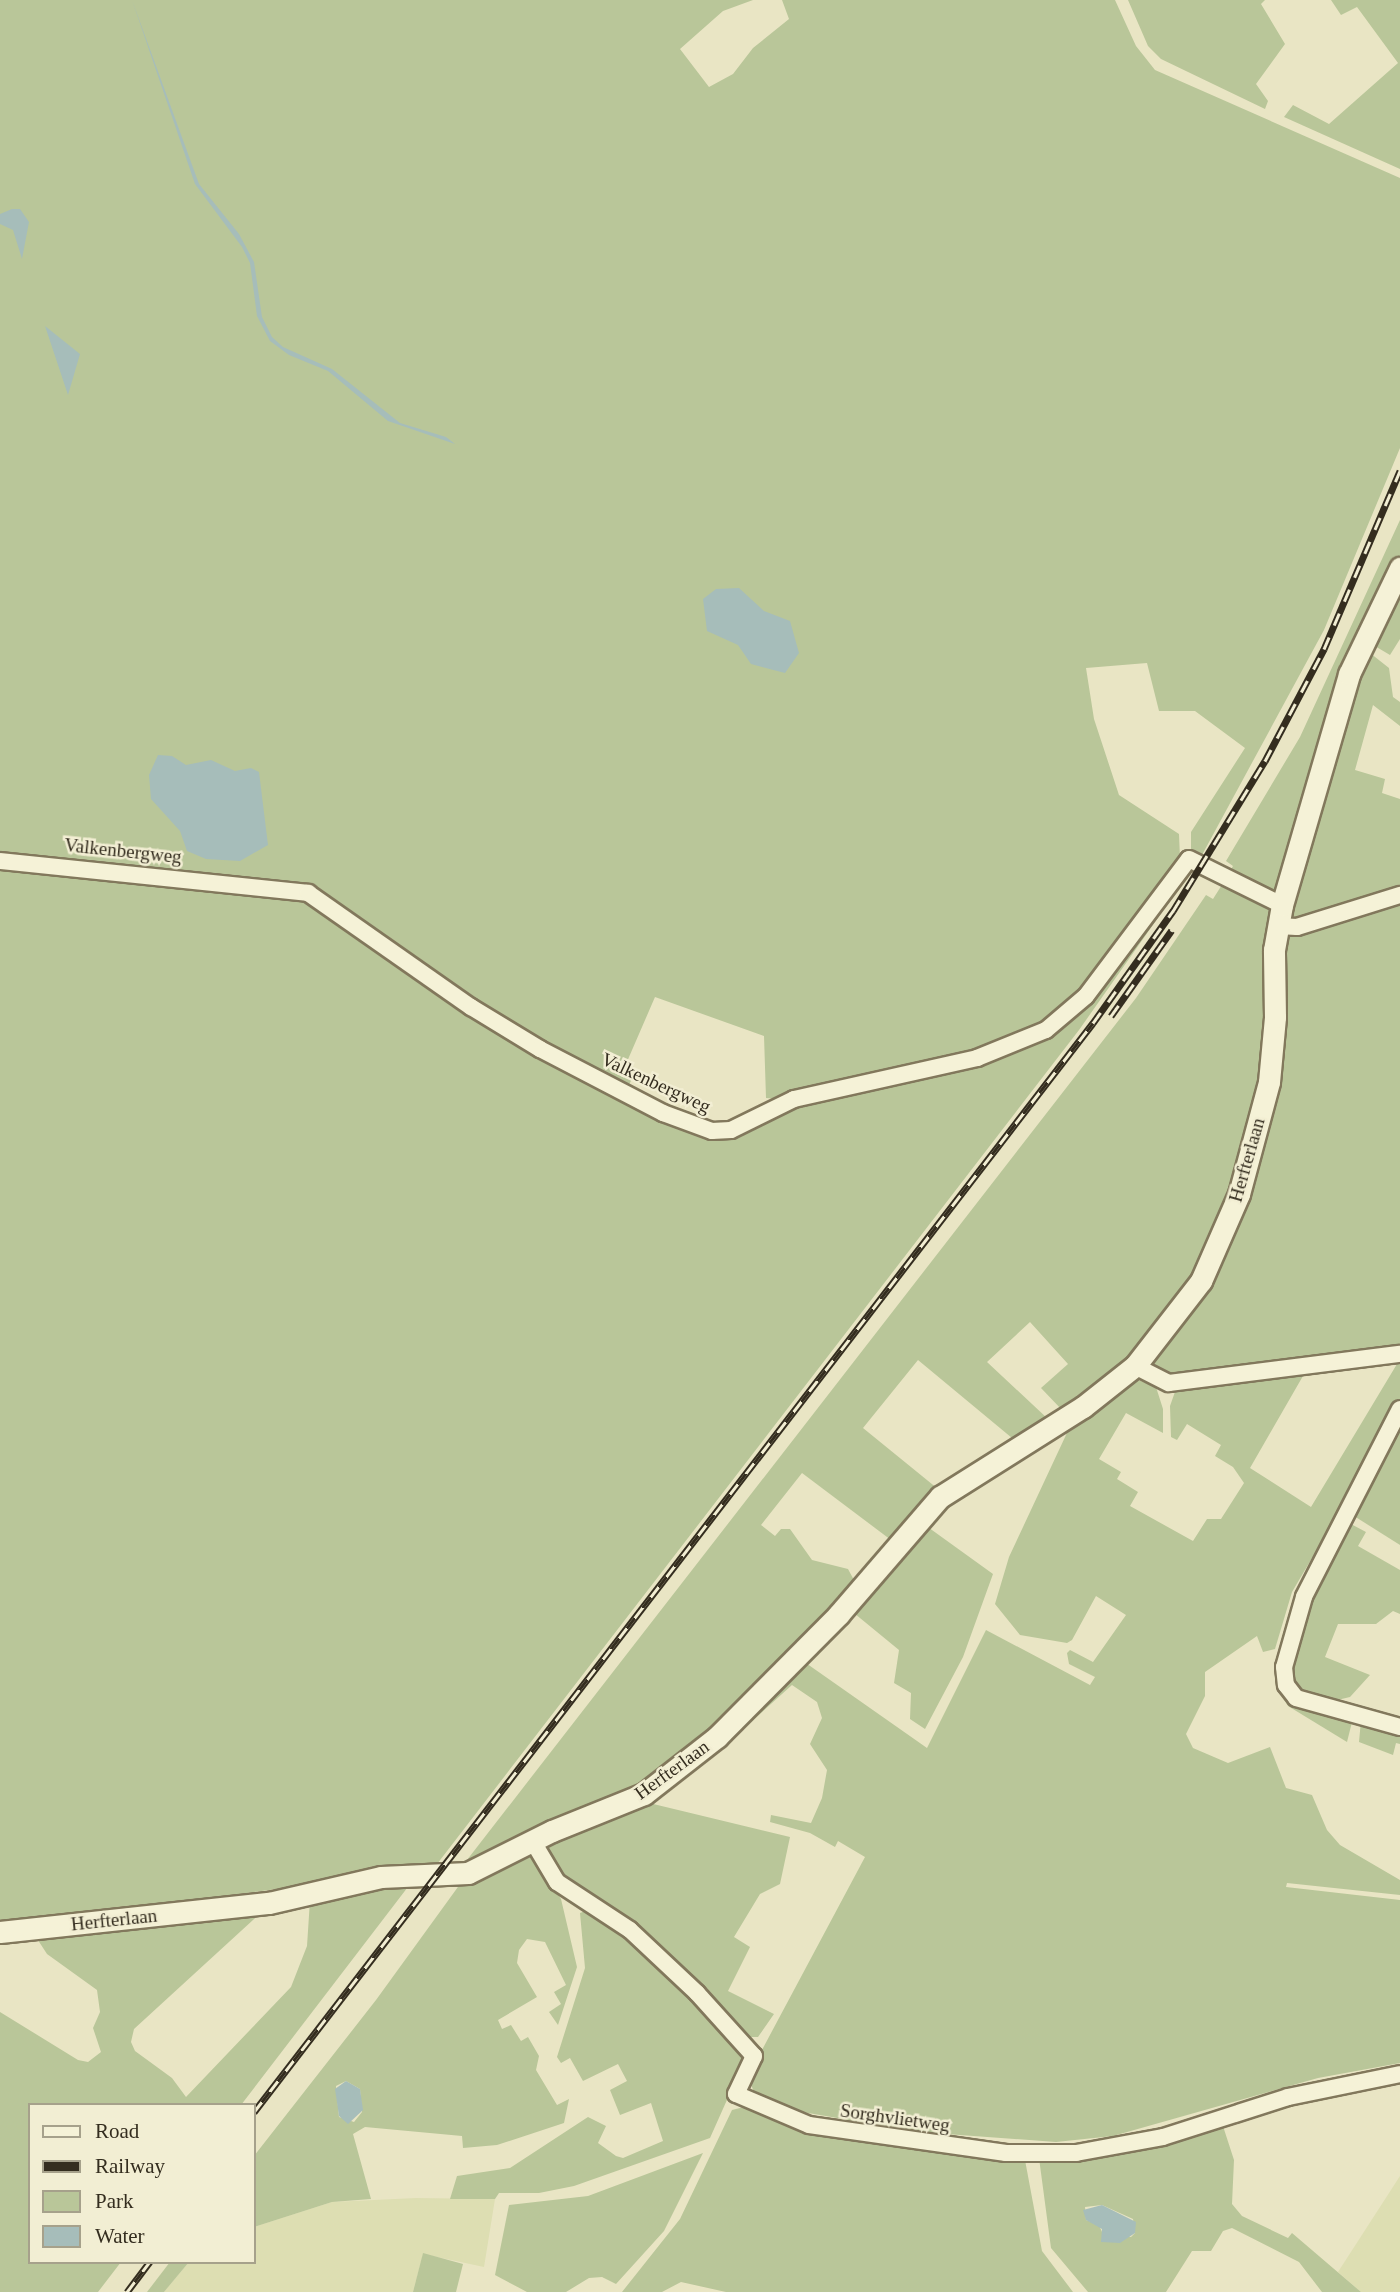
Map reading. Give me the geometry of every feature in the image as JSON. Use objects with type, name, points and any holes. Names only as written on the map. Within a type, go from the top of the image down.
[{"type":"street","name":"Herfterlaan","points":[[0,1932],[269,1903],[382,1877],[459,1874],[532,1840],[626,1803],[674,1773],[718,1737],[839,1614],[940,1497],[1083,1406],[1135,1366],[1201,1281],[1239,1194],[1269,1082],[1277,926],[1282,905],[1349,674],[1400,568]]},
{"type":"street","name":"Valkenbergweg","points":[[0,861],[308,893],[471,1007],[540,1049],[663,1113],[712,1131],[731,1129],[794,1099],[977,1058],[1046,1030],[1086,996],[1189,859],[1282,905]]},
{"type":"street","points":[[1277,926],[1297,927],[1400,895]]},
{"type":"street","points":[[1135,1366],[1169,1384],[1400,1354]]},
{"type":"street","points":[[1400,1409],[1304,1597],[1284,1667],[1286,1685],[1296,1698],[1400,1727]]},
{"type":"street","name":"Sorghvlietweg","points":[[532,1840],[557,1882],[630,1930],[697,1993],[754,2056],[736,2094],[809,2125],[1006,2153],[1076,2152],[1163,2137],[1278,2100],[1400,2074]]},
{"type":"green space","points":[[0,0],[753,0],[723,11],[680,49],[709,87],[733,74],[753,48],[789,19],[782,0],[1115,0],[1136,46],[1155,70],[1400,178],[1400,448],[1324,630],[1202,855],[1191,851],[1191,832],[1245,748],[1195,711],[1159,711],[1147,663],[1086,668],[1094,719],[1119,795],[1179,834],[1180,858],[1163,886],[1064,1012],[999,1047],[778,1099],[766,1098],[764,1036],[655,997],[626,1064],[637,1070],[626,1090],[470,1001],[329,902],[0,857]]},
{"type":"green space","points":[[1128,0],[1265,0],[1261,4],[1285,44],[1256,84],[1268,101],[1265,109],[1161,59],[1148,46]]},
{"type":"green space","points":[[1331,0],[1400,0],[1400,169],[1284,117],[1293,105],[1329,124],[1398,63],[1357,7],[1341,15]]},
{"type":"green space","points":[[1400,520],[1400,557],[1365,625],[1276,896],[1229,873],[1233,866],[1226,861],[1300,737]]},
{"type":"green space","points":[[1400,590],[1400,639],[1390,655],[1368,642]]},
{"type":"green space","points":[[1370,653],[1389,668],[1393,697],[1400,702],[1400,726],[1373,705],[1355,770],[1385,779],[1382,793],[1400,799],[1400,889],[1287,922],[1357,679]]},
{"type":"green space","points":[[0,864],[301,894],[404,964],[701,1133],[1058,1025],[1181,871],[1188,875],[1079,1030],[434,1868],[0,1926]]},
{"type":"green space","points":[[1225,880],[1274,911],[1264,1081],[1209,1254],[1148,1342],[1063,1411],[1041,1388],[1068,1364],[1030,1322],[987,1362],[1048,1419],[1012,1438],[918,1360],[863,1428],[938,1489],[891,1540],[802,1473],[761,1525],[775,1536],[781,1529],[790,1529],[812,1560],[848,1569],[855,1582],[778,1669],[654,1779],[460,1869],[1136,998],[1206,895],[1213,899]]},
{"type":"green space","points":[[1400,901],[1400,1346],[1163,1374],[1150,1366],[1153,1356],[1232,1234],[1285,935]]},
{"type":"green space","points":[[1400,1359],[1400,1400],[1318,1561],[1312,1558],[1292,1592],[1275,1649],[1263,1652],[1257,1636],[1205,1672],[1205,1696],[1186,1734],[1193,1748],[1228,1763],[1270,1747],[1286,1788],[1312,1795],[1327,1830],[1340,1845],[1400,1880],[1400,1895],[1287,1883],[1286,1887],[1400,1900],[1400,2063],[1318,2078],[1113,2136],[1056,2142],[919,2132],[779,2108],[756,2097],[750,2082],[755,2063],[865,1857],[838,1841],[835,1847],[810,1833],[770,1822],[771,1815],[811,1823],[822,1798],[827,1770],[810,1744],[822,1718],[817,1702],[792,1685],[751,1722],[748,1718],[803,1661],[927,1748],[986,1630],[1090,1685],[1095,1677],[1069,1664],[1067,1653],[1070,1650],[1093,1662],[1126,1615],[1096,1596],[1072,1640],[1067,1643],[1020,1635],[995,1604],[1009,1557],[1073,1420],[1133,1378],[1156,1387],[1163,1409],[1163,1433],[1126,1413],[1099,1459],[1121,1472],[1117,1479],[1138,1492],[1130,1506],[1193,1541],[1207,1519],[1221,1519],[1244,1483],[1233,1467],[1215,1456],[1221,1445],[1187,1424],[1177,1440],[1171,1437],[1170,1406],[1176,1389],[1307,1369],[1250,1468],[1311,1507]]},
{"type":"green space","points":[[1400,1420],[1400,1545],[1354,1516]]},
{"type":"green space","points":[[1349,1523],[1366,1532],[1358,1546],[1400,1570],[1400,1614],[1393,1611],[1376,1624],[1338,1624],[1325,1657],[1370,1675],[1350,1697],[1329,1702],[1297,1693],[1289,1677],[1296,1630]]},
{"type":"green space","points":[[925,1525],[993,1574],[963,1657],[925,1729],[910,1719],[911,1693],[894,1683],[899,1650],[849,1609]]},
{"type":"green space","points":[[1280,1685],[1353,1718],[1347,1742],[1288,1706],[1276,1687]]},
{"type":"green space","points":[[1361,1720],[1400,1730],[1400,1744],[1396,1743],[1393,1755],[1359,1742]]},
{"type":"green space","points":[[645,1802],[790,1837],[780,1884],[760,1894],[734,1937],[750,1947],[728,1991],[774,2014],[758,2037],[743,2037],[571,1889],[547,1856],[551,1840]]},
{"type":"green space","points":[[526,1853],[534,1857],[561,1899],[577,1967],[558,2025],[549,2012],[561,2004],[554,1992],[566,1985],[545,1942],[527,1939],[519,1950],[517,1963],[537,1997],[498,2020],[502,2029],[511,2025],[521,2041],[528,2037],[539,2056],[536,2070],[557,2105],[569,2099],[564,2123],[497,2145],[463,2148],[462,2136],[365,2127],[353,2134],[371,2199],[332,2202],[256,2226],[256,2153],[376,2000],[463,1880]],"holes":[[[346,2081],[360,2089],[362,2112],[354,2122],[339,2117],[336,2086]]]},
{"type":"green space","points":[[414,1879],[243,2103],[28,2103],[28,2264],[119,2264],[98,2292],[0,2292],[0,2012],[78,2060],[88,2062],[101,2052],[93,2028],[100,2012],[97,1990],[47,1954],[34,1934],[265,1909],[134,2029],[131,2042],[135,2051],[172,2078],[186,2097],[291,1987],[307,1946],[310,1900]]},
{"type":"green space","points":[[588,1910],[683,1986],[747,2055],[710,2138],[574,2186],[539,2193],[499,2193],[495,2199],[450,2199],[457,2176],[510,2168],[588,2117],[606,2126],[598,2143],[616,2156],[623,2158],[663,2141],[651,2103],[620,2115],[610,2090],[627,2081],[618,2064],[583,2081],[570,2058],[561,2063],[557,2057],[585,1968],[580,1913]]},
{"type":"green space","points":[[748,2106],[823,2133],[1025,2160],[1042,2251],[1073,2292],[726,2292],[681,2282],[662,2292],[622,2292],[680,2219],[732,2110]]},
{"type":"green space","points":[[1222,2123],[1234,2160],[1232,2204],[1242,2216],[1288,2238],[1292,2233],[1361,2292],[1322,2292],[1299,2262],[1232,2228],[1223,2231],[1211,2251],[1192,2251],[1166,2292],[1088,2292],[1051,2248],[1039,2158]],"holes":[[[1102,2205],[1133,2219],[1135,2233],[1131,2237],[1102,2232],[1099,2225],[1086,2220],[1085,2207]]]},
{"type":"green space","points":[[703,2153],[664,2231],[616,2284],[602,2277],[589,2278],[566,2292],[527,2292],[495,2275],[509,2205],[588,2196]]},
{"type":"green space","points":[[1400,2176],[1400,2292],[1361,2292],[1338,2272]]},
{"type":"green space","points":[[416,2198],[495,2199],[484,2267],[423,2254],[413,2292],[164,2292],[187,2264],[256,2264],[256,2226],[332,2202]]},
{"type":"green space","points":[[423,2253],[463,2264],[456,2292],[413,2292]]},
{"type":"green space","points":[[168,2264],[187,2264],[164,2292],[147,2292]]},
{"type":"water","points":[[132,0],[199,184],[239,234],[254,262],[262,317],[272,337],[283,347],[332,369],[400,423],[446,437],[455,444],[388,421],[328,371],[289,355],[270,341],[257,316],[250,263],[242,247],[195,184]]},
{"type":"water","points":[[20,209],[29,222],[22,259],[13,230],[0,224],[0,214]]},
{"type":"water","points":[[45,326],[80,354],[68,395]]},
{"type":"water","points":[[739,588],[764,611],[790,621],[799,653],[785,673],[751,664],[738,645],[707,631],[703,599],[716,589]]},
{"type":"water","points":[[158,755],[172,756],[186,765],[211,760],[235,771],[251,768],[259,772],[268,845],[240,861],[206,859],[187,851],[180,831],[151,799],[149,775]]},
{"type":"water","points":[[346,2081],[360,2089],[363,2110],[348,2124],[339,2116],[335,2089]]},
{"type":"water","points":[[1102,2205],[1136,2222],[1135,2233],[1120,2243],[1101,2242],[1102,2229],[1086,2220],[1083,2210]]},
{"type":"railway","points":[[256,2109],[1093,1023],[1173,911],[1265,761],[1324,649],[1400,471]]},
{"type":"railway","points":[[1111,1016],[1172,930]]},
{"type":"railway","points":[[127,2292],[148,2264]]}]
